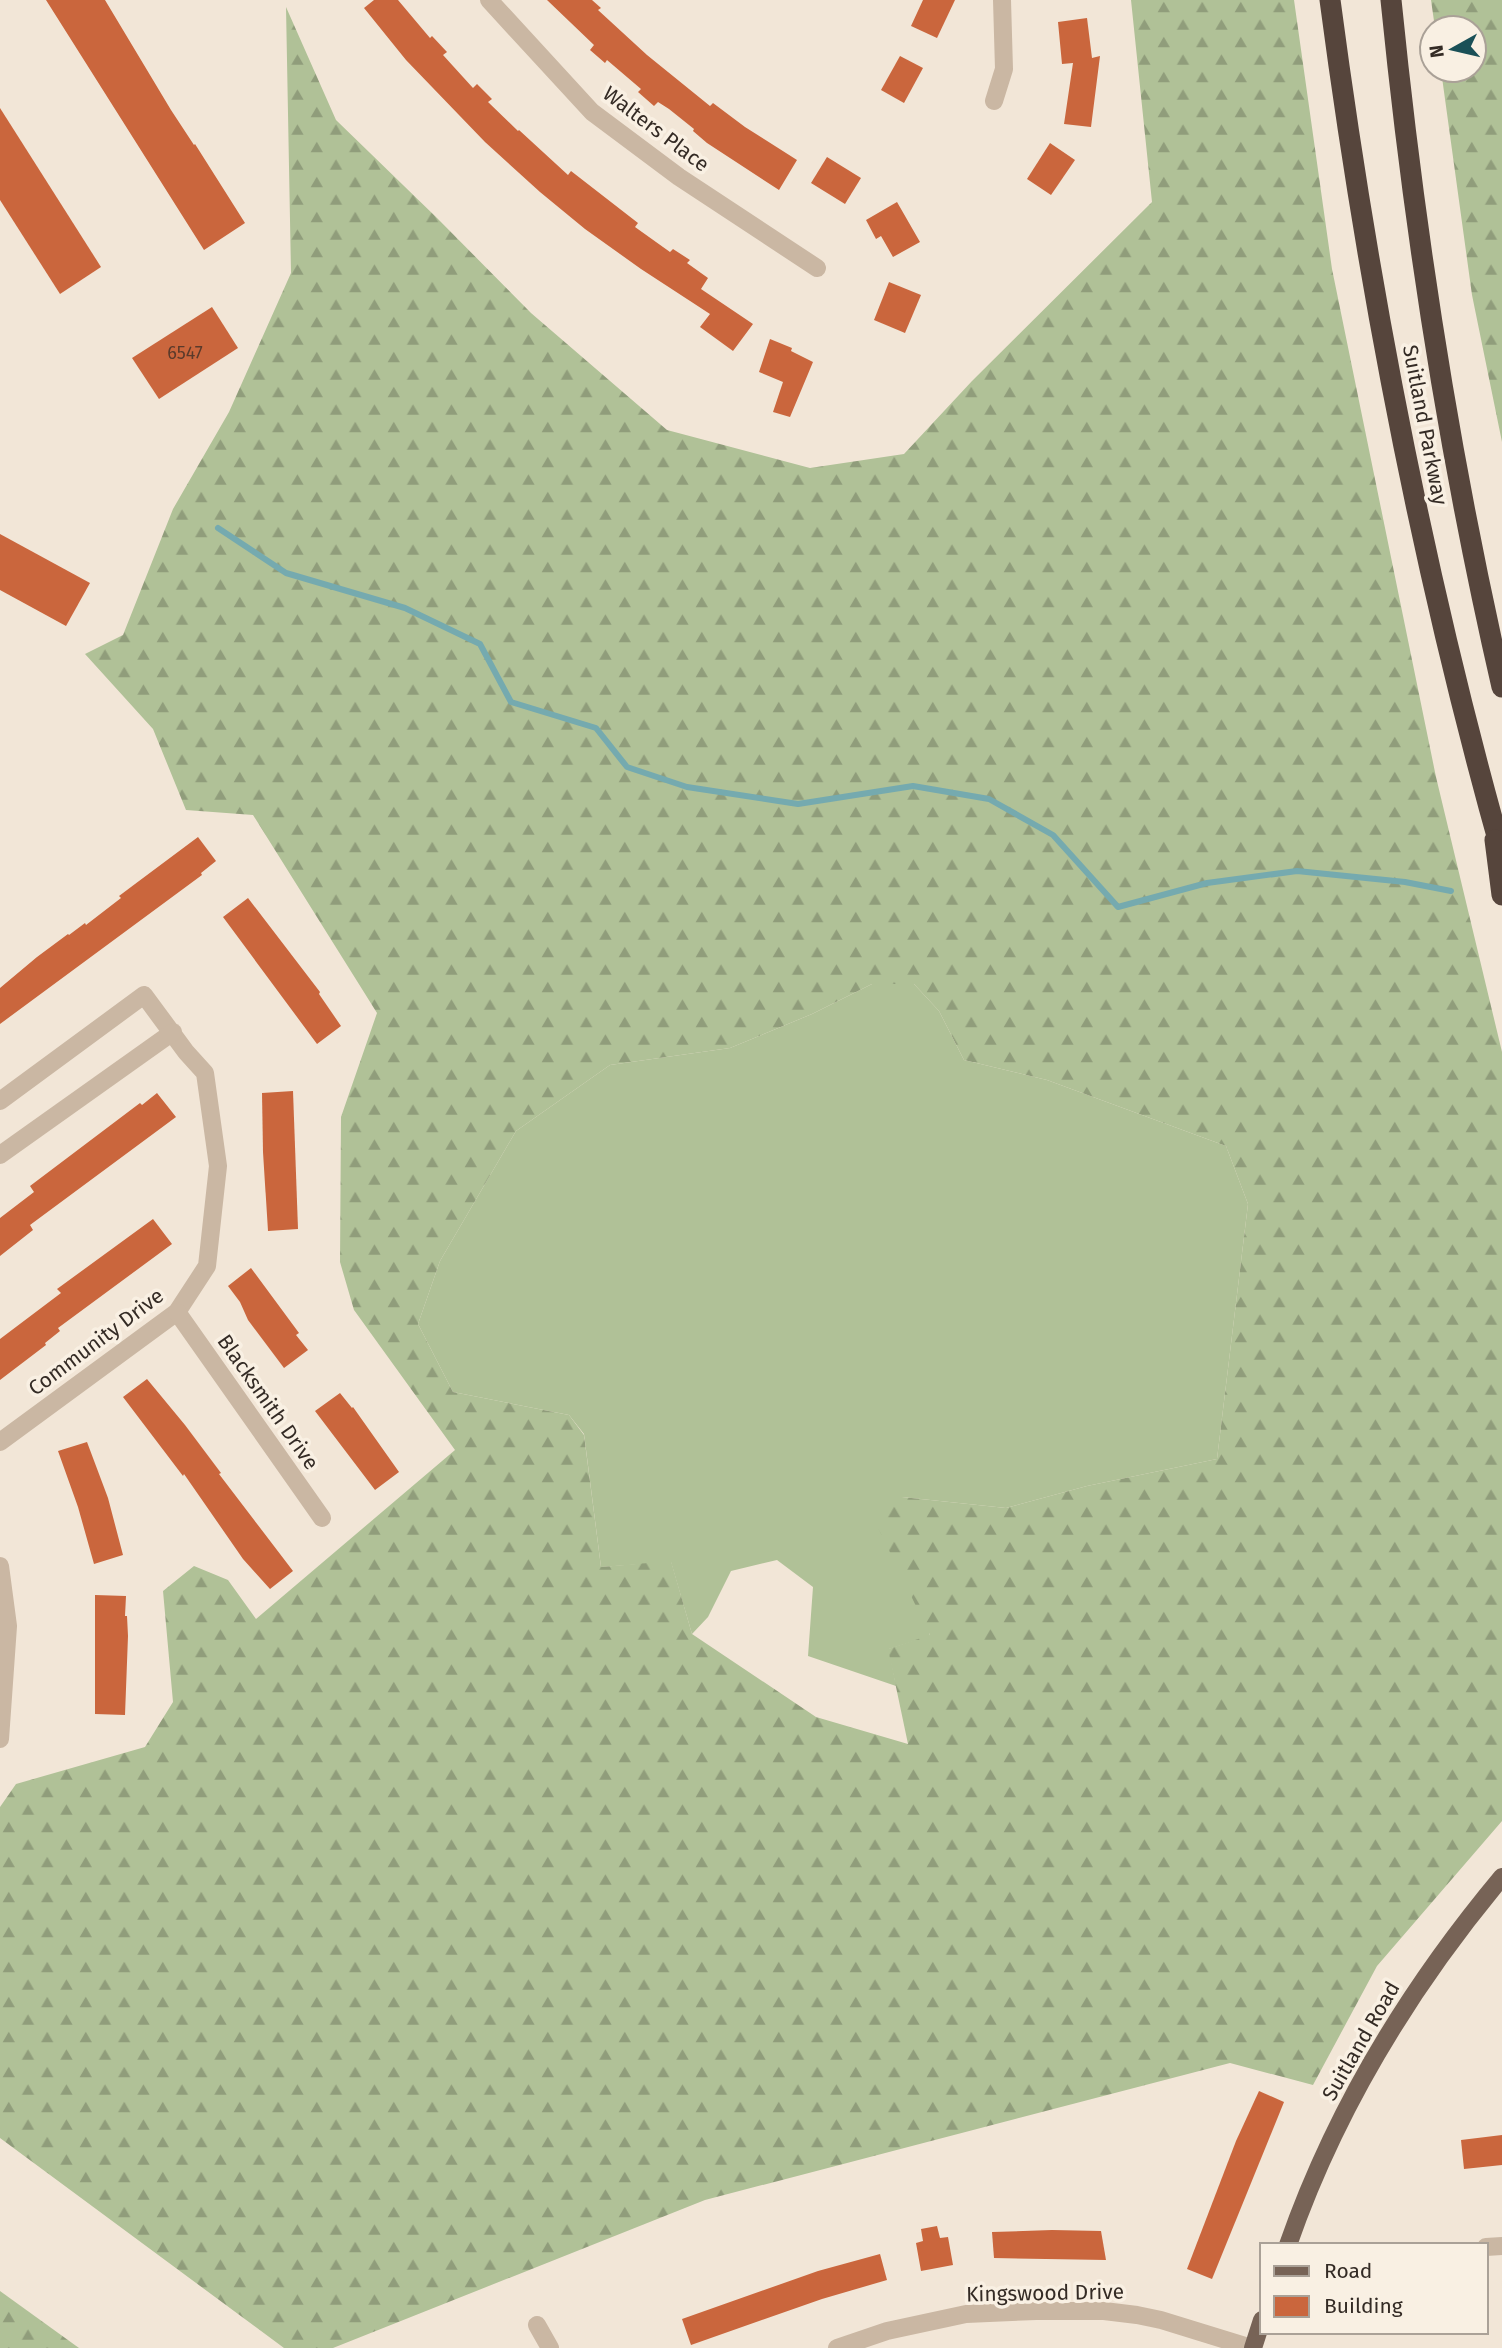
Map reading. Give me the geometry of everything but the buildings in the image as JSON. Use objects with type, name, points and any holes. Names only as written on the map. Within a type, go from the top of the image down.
[{"type":"highway","name":"Suitland Parkway","points":[[1330,0],[1359,200],[1398,417],[1436,597],[1502,853]]},
{"type":"highway","name":"Suitland Parkway","points":[[1391,0],[1427,292],[1453,447],[1502,688]]},
{"type":"highway","points":[[1485,612],[1502,657]]},
{"type":"highway","points":[[1492,817],[1502,895]]},
{"type":"main road","name":"Suitland Road","points":[[1289,2243],[1328,2148],[1384,2044],[1445,1948],[1502,1877]]},
{"type":"main road","points":[[1252,2348],[1260,2326]]},
{"type":"street","name":"Walters Place","points":[[489,0],[592,112],[679,177],[817,268]]},
{"type":"street","points":[[994,101],[1004,69],[1002,0]]},
{"type":"street","name":"Community Drive","points":[[0,1101],[144,995],[205,1073],[218,1166],[207,1266],[177,1312],[0,1442]]},
{"type":"street","points":[[0,1155],[173,1032]]},
{"type":"street","name":"Blacksmith Drive","points":[[177,1312],[322,1518]]},
{"type":"street","points":[[0,1566],[8,1626],[0,1739]]},
{"type":"street","name":"Kingswood Drive","points":[[837,2348],[887,2332],[966,2314],[1036,2311],[1104,2311],[1161,2319],[1252,2348]]},
{"type":"street","points":[[537,2325],[550,2348]]},
{"type":"green space","points":[[1131,0],[1294,0],[1332,269],[1436,777],[1502,1052],[1502,1821],[1377,1966],[1313,2085],[1230,2063],[705,2200],[333,2348],[284,2348],[0,2138],[0,1807],[16,1784],[145,1747],[173,1702],[163,1591],[194,1566],[228,1580],[256,1619],[455,1450],[354,1310],[340,1262],[341,1117],[377,1013],[253,815],[186,810],[153,729],[85,654],[123,635],[173,509],[229,412],[291,273],[286,7],[336,120],[531,313],[667,430],[810,468],[904,454],[972,381],[1152,202]],"holes":[[[872,984],[914,984],[939,1011],[964,1060],[1047,1080],[1226,1146],[1248,1204],[1217,1459],[1087,1486],[1006,1508],[902,1497],[869,1509],[930,1635],[888,1649],[908,1744],[816,1717],[692,1634],[671,1561],[601,1567],[584,1435],[569,1415],[453,1392],[418,1324],[440,1261],[516,1131],[610,1065],[730,1048],[812,1014]]]},
{"type":"green space","points":[[1431,0],[1502,0],[1502,442],[1472,295],[1443,84],[1488,84],[1488,14],[1433,14]]},
{"type":"green space","points":[[872,984],[914,984],[939,1011],[964,1060],[1047,1080],[1226,1146],[1248,1204],[1217,1459],[1087,1486],[1006,1508],[902,1497],[930,1636],[889,1649],[896,1686],[808,1656],[813,1587],[777,1560],[731,1571],[708,1617],[692,1634],[671,1562],[601,1567],[584,1434],[569,1415],[453,1392],[418,1324],[440,1261],[516,1131],[610,1065],[730,1048],[812,1014]]},
{"type":"green space","points":[[0,2291],[79,2348],[0,2348]]},
{"type":"waterway","points":[[218,528],[286,573],[405,608],[480,644],[511,702],[596,728],[627,767],[687,787],[798,804],[913,786],[989,799],[1053,835],[1118,907],[1207,883],[1297,871],[1405,882],[1451,891]]}]
